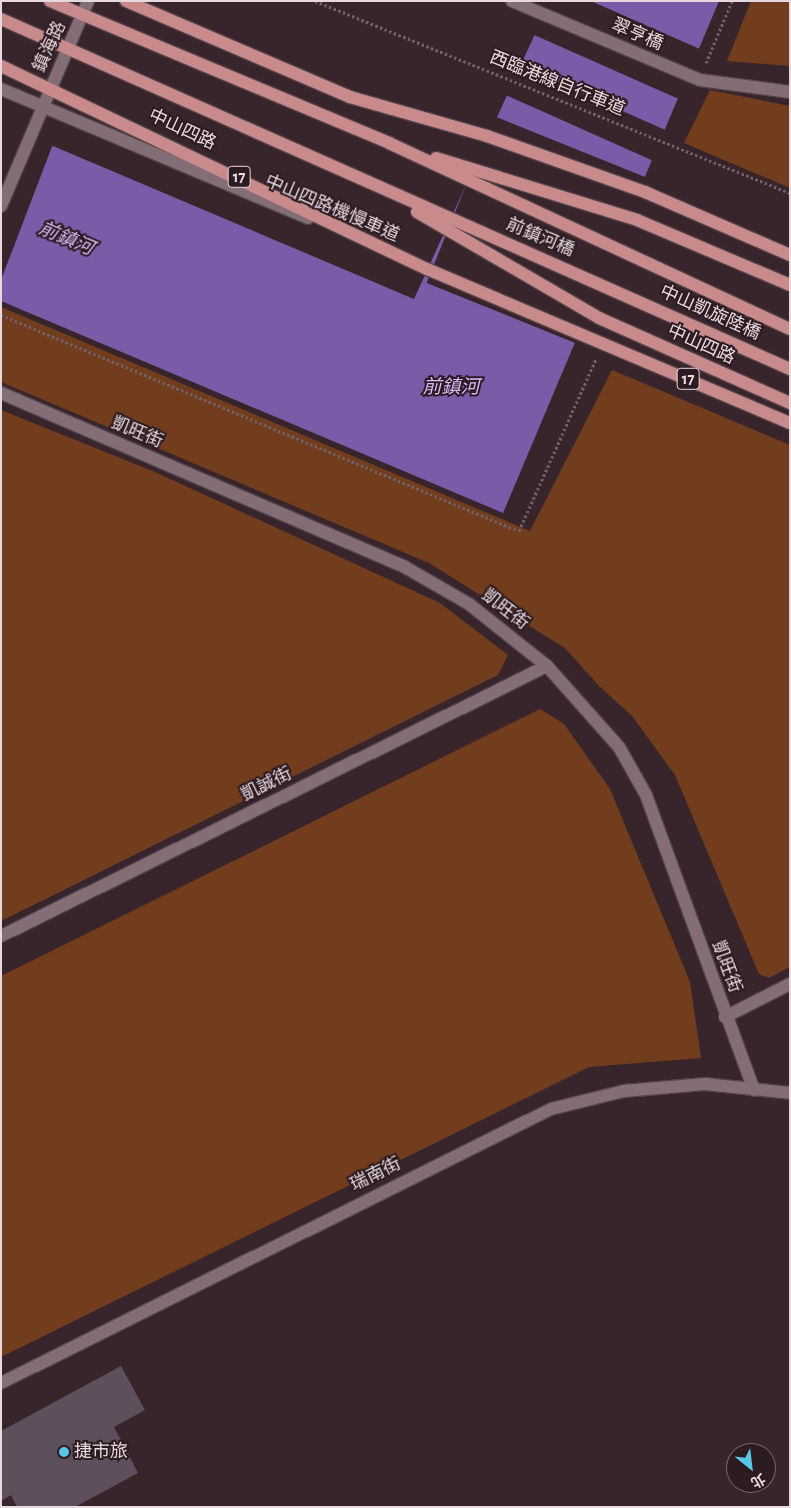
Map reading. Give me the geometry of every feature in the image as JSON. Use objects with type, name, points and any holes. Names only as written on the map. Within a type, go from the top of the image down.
[{"type":"main road","points":[[50,1],[389,143],[470,174],[636,220],[790,285]]},
{"type":"main road","points":[[126,1],[350,97],[487,136],[645,192],[790,255]]},
{"type":"main road","name":"中山四路","points":[[1,19],[363,181],[448,223]]},
{"type":"main road","name":"中山四路","points":[[1,66],[51,88],[427,269],[790,423]]},
{"type":"main road","name":"前鎮河橋","points":[[470,174],[625,254]]},
{"type":"main road","name":"前鎮河橋","points":[[448,223],[616,290]]},
{"type":"main road","name":"前鎮河橋","points":[[448,223],[599,318]]},
{"type":"main road","name":"中山凱旋陸橋","points":[[625,254],[790,329]]},
{"type":"main road","name":"中山凱旋陸橋","points":[[616,290],[790,369]]},
{"type":"main road","name":"中山四路","points":[[599,318],[790,403]]},
{"type":"street","name":"鎮海路","points":[[1,206],[84,16],[88,1]]},
{"type":"street","name":"翠亨橋","points":[[512,1],[535,6],[700,80],[790,92]]},
{"type":"street","name":"中山四路機慢車道","points":[[1,89],[427,269]]},
{"type":"street","name":"凱旺街","points":[[1,393],[403,566],[469,604],[547,666],[619,747],[646,795],[725,1017],[754,1090]]},
{"type":"street","name":"凱誠街","points":[[1,936],[547,666]]},
{"type":"street","points":[[725,1017],[790,984]]},
{"type":"street","name":"瑞南街","points":[[1,1383],[551,1109],[624,1092],[705,1084],[790,1093]]},
{"type":"path","name":"西臨港線自行車道","points":[[314,1],[790,193]]},
{"type":"path","points":[[700,80],[732,1]]},
{"type":"path","points":[[1,315],[519,531],[603,343]]},
{"type":"shaded area","points":[[751,1],[790,1],[790,66],[727,61]]},
{"type":"shaded area","points":[[710,90],[790,106],[790,188],[684,143]]},
{"type":"shaded area","points":[[1,307],[530,531],[612,370],[790,445],[790,967],[769,978],[759,974],[675,775],[632,716],[599,686],[565,648],[429,563],[1,382]]},
{"type":"shaded area","points":[[1,410],[155,472],[440,603],[508,655],[498,675],[1,921]]},
{"type":"shaded area","points":[[540,709],[564,724],[610,789],[690,982],[701,1058],[589,1067],[1,1357],[1,976]]},
{"type":"water","name":"前鎮河","points":[[550,1],[719,1],[503,513],[1,301],[1,124],[414,299]]},
{"type":"pier","points":[[547,1],[591,1],[702,50],[681,100],[532,34]]},
{"type":"pier","points":[[517,64],[669,132],[655,162],[504,94]]},
{"type":"pier","points":[[494,116],[649,179],[581,345],[427,283]]},
{"type":"pier","points":[[1,122],[53,144],[1,280]]},
{"type":"building","name":"捷市旅","points":[[121,1366],[145,1410],[114,1427],[138,1473],[75,1507],[17,1507],[11,1495],[1,1501],[1,1431]]},
{"type":"place","name":"捷市旅","points":[[64,1452]]}]
